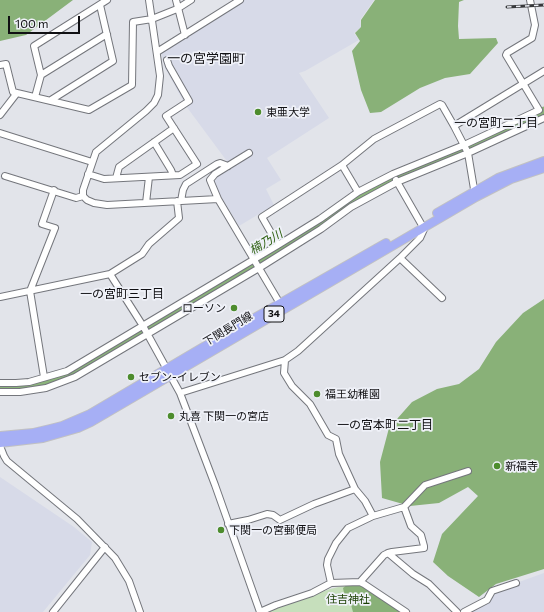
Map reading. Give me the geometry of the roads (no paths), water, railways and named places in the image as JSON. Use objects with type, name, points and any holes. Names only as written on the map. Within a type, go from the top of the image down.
[{"type":"main road","name":"下関長門線","points":[[0,436],[33,433],[62,426],[90,414],[169,372],[423,225],[475,194],[498,178],[544,161]]},
{"type":"main road","name":"下関長門線","points":[[475,194],[511,179],[544,168]]},
{"type":"main road","name":"下関長門線","points":[[0,443],[43,438],[78,428],[110,412],[169,372]]},
{"type":"street","points":[[35,97],[41,75],[34,46],[107,0]]},
{"type":"street","points":[[149,0],[160,76],[158,95],[154,103],[146,111],[96,152],[83,190],[83,196],[87,200],[103,204],[218,199]]},
{"type":"street","points":[[176,0],[177,9],[185,35]]},
{"type":"street","points":[[0,65],[6,64],[13,92],[89,110],[132,84],[133,22],[152,19],[177,9],[191,0]]},
{"type":"street","points":[[157,52],[240,0]]},
{"type":"street","points":[[0,383],[29,382],[67,371],[145,330],[256,263],[278,245],[320,219],[358,192],[393,174],[464,145],[539,110],[506,55],[532,38],[535,25],[530,0]]},
{"type":"street","points":[[51,100],[113,61],[100,5]]},
{"type":"street","points":[[41,75],[107,34]]},
{"type":"street","points":[[88,174],[104,179],[180,175],[198,164],[166,116],[189,100],[171,70],[167,60]]},
{"type":"street","points":[[454,126],[544,71]]},
{"type":"street","points":[[0,115],[17,93]]},
{"type":"street","points":[[278,245],[262,216],[342,165],[374,139],[440,104],[454,126],[468,153],[475,194]]},
{"type":"street","points":[[0,392],[20,392],[52,386],[74,377],[145,330],[256,263],[321,229],[351,207],[397,182],[468,153],[544,118]]},
{"type":"street","points":[[116,178],[119,167],[174,128]]},
{"type":"street","points":[[0,133],[92,162]]},
{"type":"street","points":[[154,142],[173,175]]},
{"type":"street","points":[[249,153],[215,174],[210,180],[218,199],[282,306]]},
{"type":"street","points":[[0,297],[110,274],[142,254],[149,244],[179,218],[179,201],[186,184],[217,164],[220,163],[228,166]]},
{"type":"street","points":[[342,165],[358,192]]},
{"type":"street","points":[[180,393],[285,360],[298,351],[420,238],[423,225],[393,174]]},
{"type":"street","points":[[4,176],[54,190],[76,198],[83,196]]},
{"type":"street","points":[[146,202],[149,176]]},
{"type":"street","points":[[44,377],[30,291],[55,228],[42,224],[54,190]]},
{"type":"street","points":[[400,258],[442,298]]},
{"type":"street","points":[[110,274],[145,330],[180,393],[215,485],[260,612],[312,593],[331,583],[360,582],[406,612]]},
{"type":"street","points":[[285,360],[284,373],[292,386],[310,404],[328,435],[336,439],[339,454],[355,489],[373,516]]},
{"type":"street","points":[[0,446],[7,461],[77,519],[115,558],[129,581],[140,612]]},
{"type":"street","points":[[331,583],[327,565],[328,559],[336,543],[351,526],[373,516],[404,506],[425,484],[468,471]]},
{"type":"street","points":[[228,524],[267,514],[273,515],[280,520],[314,504],[355,489]]},
{"type":"street","points":[[360,582],[384,555],[392,552],[424,548],[421,535],[410,526],[404,506]]},
{"type":"street","points":[[53,612],[105,547]]},
{"type":"street","points":[[388,554],[413,574],[429,584],[457,612]]},
{"type":"street","points":[[464,612],[487,600],[492,591],[516,583]]},
{"type":"waterway","name":"楠乃川","points":[[0,388],[31,386],[73,373],[328,219],[341,208],[366,192],[469,147],[544,111]]},
{"type":"railway","points":[[507,7],[544,5]]},
{"type":"place","name":"東亜大学","points":[[258,112]]},
{"type":"place","name":"ローソン","points":[[234,308]]},
{"type":"place","name":"セブン-イレブン","points":[[131,377]]},
{"type":"place","name":"福王幼稚園","points":[[317,394]]},
{"type":"place","name":"丸喜 下関一の宮店","points":[[171,416]]},
{"type":"place","name":"新福寺","points":[[497,466]]},
{"type":"place","name":"下関一の宮郵便局","points":[[221,530]]},
{"type":"district","name":"一の宮学園町","points":[[206,59]]},
{"type":"district","name":"一の宮町二丁目","points":[[496,123]]},
{"type":"district","name":"一の宮町三丁目","points":[[122,294]]},
{"type":"district","name":"一の宮本町二丁目","points":[[385,425]]},
{"type":"park label","name":"住吉神社","points":[[348,599]]}]
